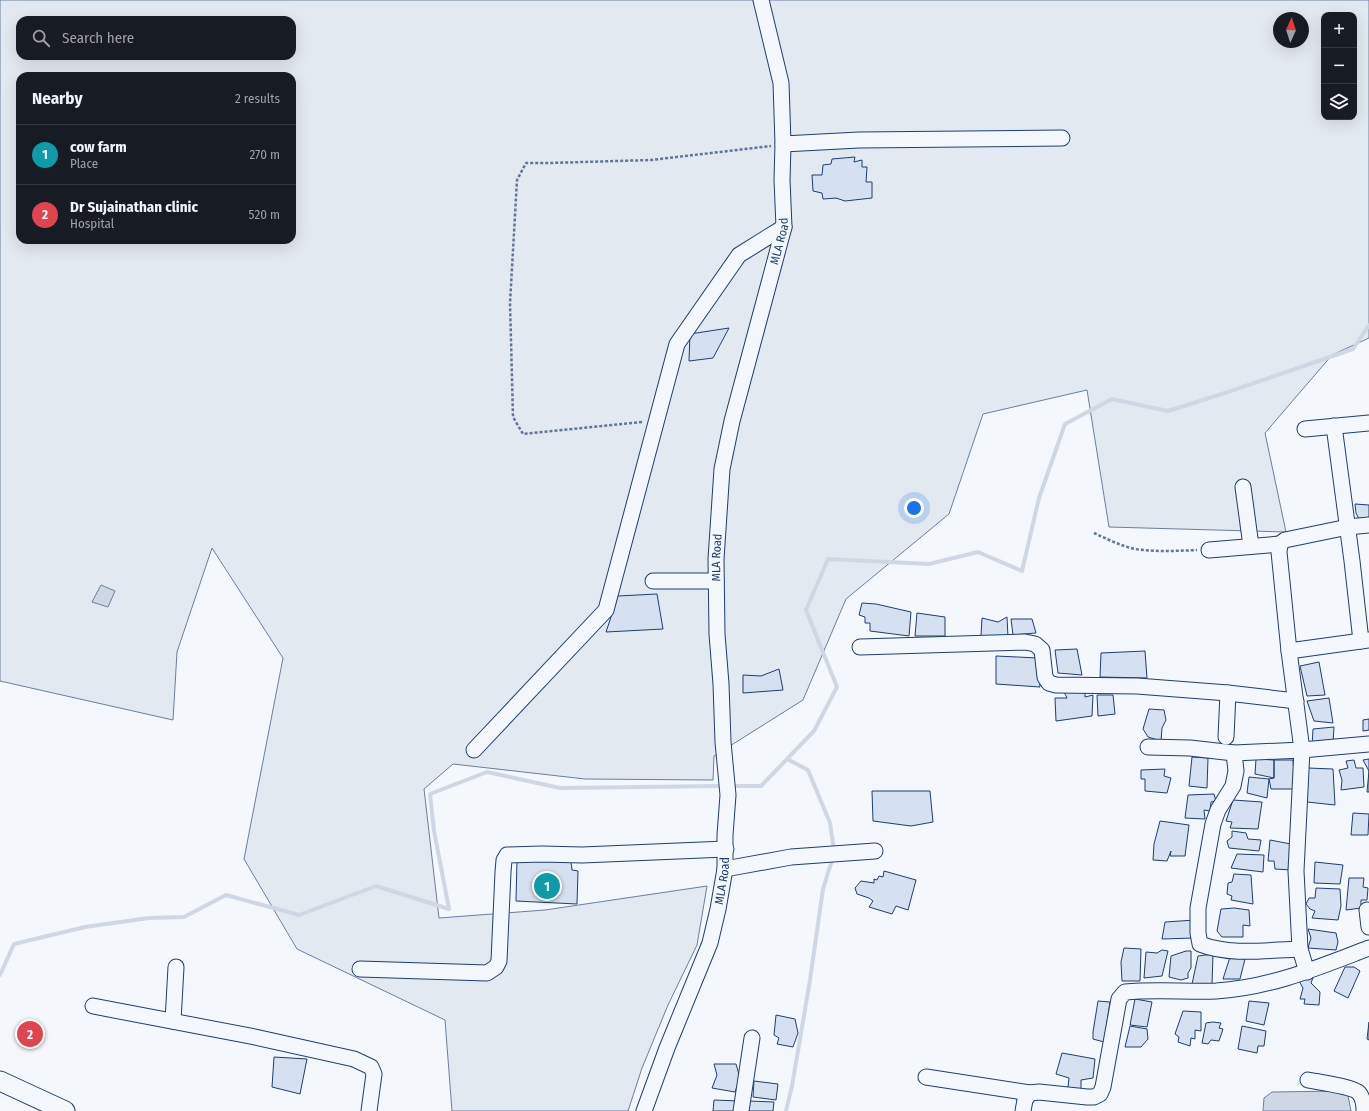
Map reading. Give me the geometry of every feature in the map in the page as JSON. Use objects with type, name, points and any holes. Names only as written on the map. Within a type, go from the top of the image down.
[{"type":"main road","points":[[0,1081],[65,1111]]},
{"type":"street","name":"MLA Road","points":[[644,1111],[667,1048],[710,943],[725,869],[728,795],[723,742],[721,684],[717,634],[716,581],[722,470],[732,421],[784,227],[781,83],[761,0]]},
{"type":"street","points":[[783,144],[859,140],[1062,138]]},
{"type":"street","points":[[474,750],[606,610],[677,344],[739,255],[784,227]]},
{"type":"street","points":[[1305,429],[1369,423]]},
{"type":"street","points":[[1289,651],[1365,640],[1334,426]]},
{"type":"street","points":[[1243,487],[1251,546]]},
{"type":"street","points":[[1210,550],[1280,544],[1285,540],[1369,525]]},
{"type":"street","points":[[1280,544],[1278,552],[1302,750],[1296,871],[1300,949],[1307,972]]},
{"type":"street","points":[[653,581],[716,581]]},
{"type":"street","points":[[860,647],[1024,642],[1035,644],[1042,650],[1045,677],[1049,683],[1056,685],[1137,686],[1228,693],[1296,701]]},
{"type":"street","points":[[1226,737],[1228,693]]},
{"type":"street","points":[[1148,747],[1190,748],[1234,753],[1302,750],[1369,744]]},
{"type":"street","points":[[1234,753],[1236,771],[1233,786],[1218,810],[1211,831],[1198,908],[1198,933],[1200,944],[1209,948],[1232,952],[1300,949]]},
{"type":"street","points":[[360,969],[487,973],[496,967],[499,961],[504,860],[507,855],[582,855],[726,849]]},
{"type":"street","points":[[725,869],[792,857],[876,851]]},
{"type":"street","points":[[1367,910],[1369,927]]},
{"type":"street","points":[[926,1077],[1030,1093],[1039,1092],[1094,1097],[1100,1094],[1103,1087],[1119,999],[1124,992],[1217,991],[1265,984],[1307,972],[1369,948]]},
{"type":"street","points":[[173,1021],[176,967]]},
{"type":"street","points":[[93,1006],[262,1039],[354,1059],[370,1067],[374,1074],[369,1111]]},
{"type":"street","points":[[742,1111],[752,1038]]},
{"type":"street","points":[[1308,1080],[1359,1092],[1364,1102],[1366,1111]]},
{"type":"street","points":[[1023,1111],[1025,1100],[1030,1093]]},
{"type":"path","points":[[656,421],[523,434],[513,417],[510,303],[517,180],[526,163],[651,160],[783,144]]},
{"type":"path","points":[[1094,533],[1134,548],[1152,550],[1210,550]]},
{"type":"shaded area","points":[[0,0],[1369,0],[1369,338],[1332,355],[1265,433],[1286,532],[1109,527],[1087,390],[983,414],[949,514],[846,599],[803,700],[714,756],[713,780],[585,779],[453,764],[424,789],[439,918],[545,910],[707,886],[697,945],[668,1005],[642,1068],[628,1111],[452,1111],[445,1020],[297,949],[244,859],[283,658],[212,548],[177,652],[173,720],[0,681]]},
{"type":"shaded area","points":[[101,585],[115,591],[108,607],[92,602]]},
{"type":"shaded area","points":[[1341,1091],[1348,1096],[1351,1111],[1263,1111],[1264,1098],[1272,1092]]},
{"type":"building","points":[[855,157],[854,162],[862,160],[862,167],[867,167],[866,182],[872,182],[872,198],[845,201],[836,198],[823,199],[822,193],[813,191],[812,175],[822,175],[823,165],[831,164],[832,159]]},
{"type":"building","points":[[729,328],[713,358],[689,361],[690,334]]},
{"type":"building","points":[[1355,504],[1369,505],[1369,518],[1359,519],[1356,513]]},
{"type":"building","points":[[657,594],[663,629],[606,632],[618,596]]},
{"type":"building","points":[[862,603],[876,604],[911,612],[909,636],[870,631],[870,623],[865,623],[865,617],[859,615]]},
{"type":"building","points":[[917,613],[945,617],[945,636],[915,636]]},
{"type":"building","points":[[1007,617],[1008,637],[981,636],[982,618],[998,622]]},
{"type":"building","points":[[1011,619],[1032,619],[1036,633],[1013,635]]},
{"type":"building","points":[[1077,649],[1082,675],[1058,673],[1055,650]]},
{"type":"building","points":[[1145,651],[1147,678],[1100,677],[1101,653]]},
{"type":"building","points":[[996,656],[1038,658],[1040,687],[996,684]]},
{"type":"building","points":[[1319,662],[1325,695],[1307,696],[1300,666]]},
{"type":"building","points":[[779,669],[783,690],[743,693],[743,675],[761,676]]},
{"type":"building","points":[[1064,692],[1085,692],[1085,697],[1093,695],[1092,716],[1056,721],[1055,698],[1067,698]]},
{"type":"building","points":[[1097,695],[1113,695],[1115,714],[1098,716]]},
{"type":"building","points":[[1329,698],[1333,723],[1314,721],[1307,701]]},
{"type":"building","points":[[1149,709],[1164,710],[1166,720],[1162,728],[1161,741],[1148,737],[1143,729]]},
{"type":"building","points":[[1369,719],[1369,730],[1363,731],[1363,720]]},
{"type":"building","points":[[1334,727],[1333,743],[1312,746],[1313,729]]},
{"type":"building","points":[[1192,757],[1208,758],[1207,788],[1189,786]]},
{"type":"building","points":[[1256,759],[1274,760],[1274,778],[1255,774]]},
{"type":"building","points":[[1369,759],[1369,771],[1363,760]]},
{"type":"building","points":[[1274,760],[1293,760],[1295,789],[1271,789],[1269,779],[1274,778]]},
{"type":"building","points":[[1354,760],[1356,768],[1363,768],[1364,787],[1341,790],[1342,780],[1339,770],[1348,768],[1346,761]]},
{"type":"building","points":[[1308,768],[1333,769],[1335,805],[1307,802]]},
{"type":"building","points":[[1165,769],[1164,776],[1171,778],[1167,793],[1145,791],[1145,779],[1141,779],[1141,770]]},
{"type":"building","points":[[1369,771],[1369,792],[1367,792]]},
{"type":"building","points":[[1249,777],[1269,779],[1267,798],[1247,793]]},
{"type":"building","points":[[872,791],[930,791],[933,822],[911,826],[873,821]]},
{"type":"building","points":[[1214,794],[1216,801],[1211,802],[1210,811],[1204,810],[1205,819],[1185,818],[1188,795]]},
{"type":"building","points":[[1233,800],[1262,802],[1258,829],[1230,828],[1232,822],[1226,821]]},
{"type":"building","points":[[1353,813],[1369,814],[1368,835],[1351,835]]},
{"type":"building","points":[[1160,821],[1189,825],[1185,856],[1170,856],[1171,851],[1167,861],[1153,860],[1154,844]]},
{"type":"building","points":[[1232,831],[1246,833],[1248,839],[1261,840],[1259,851],[1229,848],[1227,841],[1232,837]]},
{"type":"building","points":[[1270,840],[1291,844],[1291,870],[1275,869],[1274,861],[1268,861]]},
{"type":"building","points":[[1237,854],[1264,855],[1263,872],[1231,868]]},
{"type":"building","points":[[517,860],[571,862],[572,870],[578,871],[577,904],[516,901]]},
{"type":"building","points":[[1315,862],[1343,865],[1340,884],[1314,883]]},
{"type":"building","points":[[884,871],[916,880],[908,910],[896,906],[892,914],[869,907],[873,901],[857,894],[855,888],[861,881],[874,883],[874,879],[877,880],[879,876],[883,877]]},
{"type":"building","points":[[1234,874],[1251,875],[1253,904],[1231,900],[1232,896],[1227,894],[1228,883],[1232,882]]},
{"type":"building","points":[[1349,878],[1364,878],[1363,887],[1368,888],[1367,900],[1361,900],[1361,908],[1346,910]]},
{"type":"building","points":[[1316,888],[1340,889],[1341,906],[1338,920],[1312,918],[1315,911],[1310,909],[1306,904],[1309,898],[1315,898]]},
{"type":"building","points":[[1234,908],[1249,910],[1250,926],[1243,925],[1243,937],[1222,937],[1217,931],[1221,909]]},
{"type":"building","points":[[1195,920],[1194,938],[1162,939],[1165,922]]},
{"type":"building","points":[[1308,929],[1336,933],[1338,942],[1336,950],[1308,948],[1311,938]]},
{"type":"building","points":[[1124,948],[1141,949],[1140,981],[1122,981],[1121,962]]},
{"type":"building","points":[[1162,950],[1168,951],[1162,976],[1144,978],[1146,952],[1157,953]]},
{"type":"building","points":[[1186,951],[1191,951],[1191,968],[1188,973],[1188,978],[1181,980],[1169,977],[1171,956]]},
{"type":"building","points":[[1213,954],[1212,985],[1192,984],[1198,956]]},
{"type":"building","points":[[1230,957],[1245,959],[1240,979],[1223,979]]},
{"type":"building","points":[[1345,967],[1354,967],[1360,971],[1348,998],[1334,991]]},
{"type":"building","points":[[1314,975],[1311,983],[1320,992],[1319,1005],[1304,1004],[1305,999],[1300,999],[1303,988],[1299,981]]},
{"type":"building","points":[[1135,999],[1152,1002],[1147,1027],[1130,1025]]},
{"type":"building","points":[[1098,1001],[1110,1002],[1104,1042],[1093,1039]]},
{"type":"building","points":[[1249,1001],[1269,1003],[1264,1025],[1246,1021]]},
{"type":"building","points":[[1183,1011],[1201,1012],[1201,1031],[1195,1030],[1195,1039],[1191,1038],[1190,1046],[1178,1042],[1179,1037],[1175,1034]]},
{"type":"building","points":[[776,1015],[795,1019],[798,1033],[793,1047],[777,1044],[779,1038],[774,1035]]},
{"type":"building","points":[[1369,1022],[1369,1040],[1367,1039]]},
{"type":"building","points":[[1206,1023],[1221,1023],[1219,1028],[1223,1029],[1219,1041],[1211,1040],[1208,1044],[1202,1043]]},
{"type":"building","points":[[1130,1026],[1147,1029],[1148,1039],[1141,1047],[1125,1047]]},
{"type":"building","points":[[1242,1026],[1266,1031],[1264,1046],[1258,1046],[1257,1053],[1238,1049]]},
{"type":"building","points":[[1062,1053],[1095,1059],[1093,1078],[1081,1080],[1081,1091],[1068,1087],[1069,1078],[1056,1074]]},
{"type":"building","points":[[274,1057],[307,1059],[300,1094],[272,1087]]},
{"type":"building","points":[[714,1064],[736,1064],[740,1078],[735,1092],[712,1088],[717,1075]]},
{"type":"building","points":[[754,1081],[778,1084],[776,1100],[753,1097]]},
{"type":"building","points":[[714,1100],[739,1101],[738,1111],[713,1111]]},
{"type":"building","points":[[749,1101],[774,1102],[773,1111],[748,1111]]},
{"type":"waterway","points":[[735,786],[761,786],[814,731],[837,687],[806,610],[828,559],[929,564],[978,552],[1022,571],[1039,498],[1065,424],[1112,399],[1168,411],[1225,393],[1353,349],[1369,325]]},
{"type":"waterway","points":[[787,759],[808,770],[830,823],[834,851]]},
{"type":"waterway","points":[[0,975],[14,944],[85,927],[149,918],[184,917],[226,895],[299,915],[376,886],[449,909],[434,831],[430,794],[487,772],[560,788],[720,786]]},
{"type":"waterway","points":[[786,1111],[792,1086],[810,980],[823,889],[833,857]]},
{"type":"place","name":"cow farm","points":[[547,886]]},
{"type":"place","name":"Dr Sujainathan clinic","points":[[30,1034]]}]
